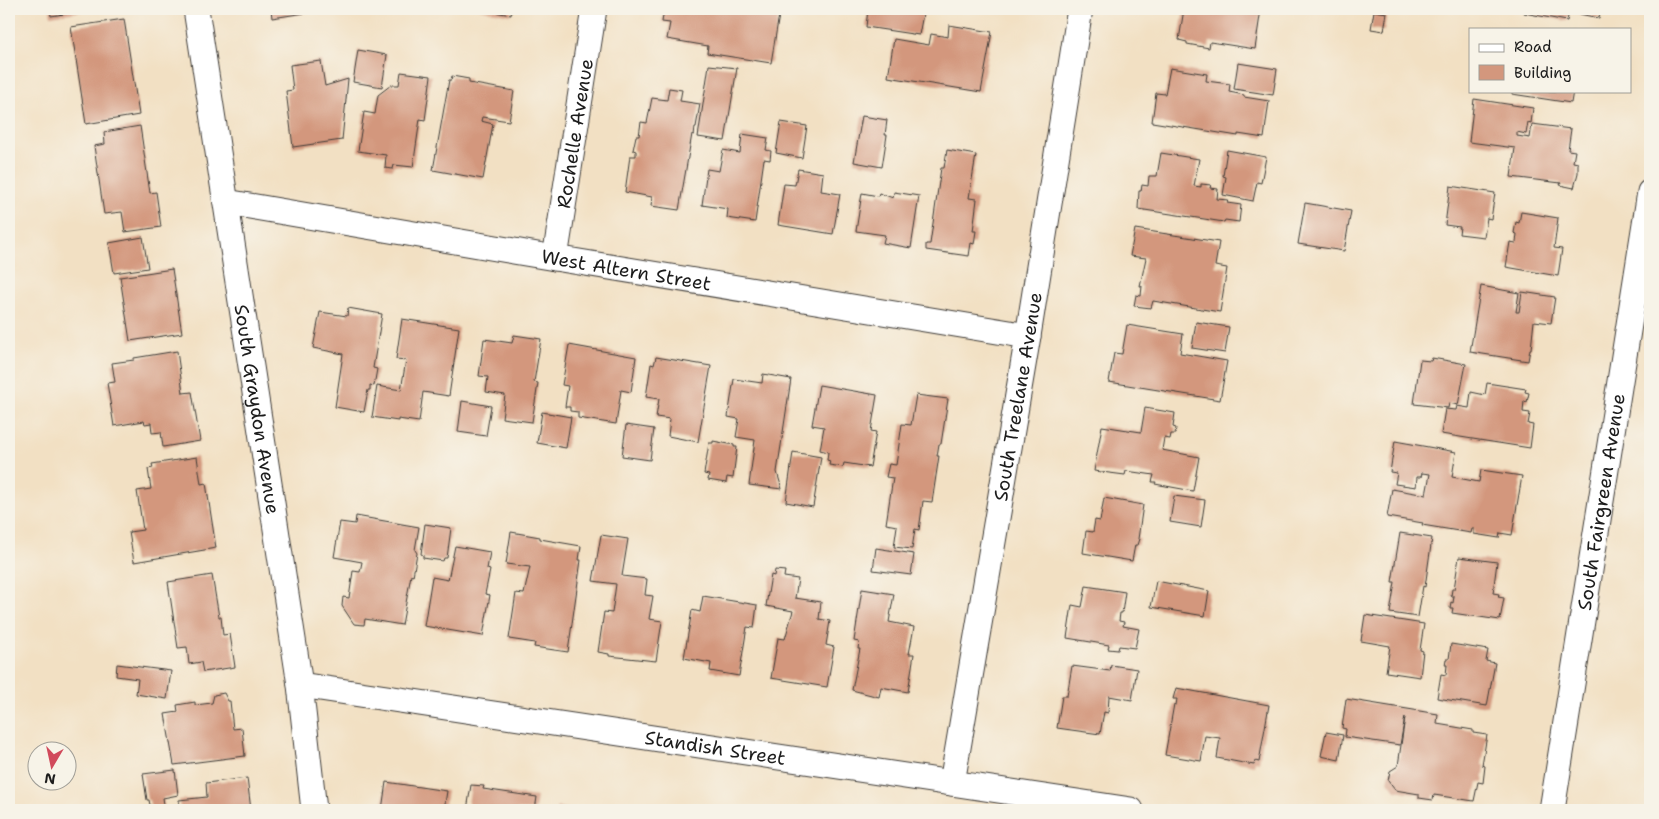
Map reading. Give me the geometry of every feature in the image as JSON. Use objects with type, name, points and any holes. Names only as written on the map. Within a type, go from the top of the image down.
[{"type":"street","name":"South Graydon Avenue","points":[[196,9],[300,685],[314,810]]},
{"type":"street","name":"Rochelle Avenue","points":[[555,258],[594,9]]},
{"type":"street","name":"South Treelane Avenue","points":[[952,783],[1028,336],[1080,9]]},
{"type":"street","name":"South Fairgreen Avenue","points":[[1552,810],[1650,192]]},
{"type":"street","name":"West Altern Street","points":[[226,202],[1028,336]]},
{"type":"street","name":"Standish Street","points":[[300,685],[1131,810]]},
{"type":"building","points":[[50,9],[89,9],[90,10],[51,16]]},
{"type":"building","points":[[271,9],[304,9],[305,13],[272,18]]},
{"type":"building","points":[[479,9],[512,9],[511,15]]},
{"type":"building","points":[[664,9],[737,9],[779,15],[771,63],[707,53],[708,46],[667,39],[670,23],[662,22]]},
{"type":"building","points":[[868,9],[924,9],[919,35],[866,27]]},
{"type":"building","points":[[1184,9],[1261,9],[1255,49],[1210,42],[1209,48],[1187,44],[1187,42],[1179,40]]},
{"type":"building","points":[[1525,9],[1601,9],[1599,18],[1569,12],[1567,21],[1524,13]]},
{"type":"building","points":[[1374,11],[1387,13],[1384,31],[1371,29]]},
{"type":"building","points":[[124,19],[139,115],[86,124],[71,27]]},
{"type":"building","points":[[949,25],[992,32],[981,92],[888,77],[894,39],[929,45],[931,34],[948,37]]},
{"type":"building","points":[[358,50],[387,55],[382,87],[353,82]]},
{"type":"building","points":[[321,61],[325,86],[348,79],[342,140],[293,147],[286,91],[293,90],[290,65]]},
{"type":"building","points":[[1238,63],[1277,69],[1273,95],[1234,89]]},
{"type":"building","points":[[709,65],[737,68],[725,141],[698,137]]},
{"type":"building","points":[[1170,68],[1207,74],[1206,81],[1230,84],[1229,92],[1244,95],[1244,97],[1269,101],[1264,138],[1238,134],[1238,136],[1152,122],[1156,93],[1165,94]]},
{"type":"building","points":[[401,72],[431,76],[425,120],[420,119],[413,167],[394,165],[393,169],[385,168],[386,155],[358,151],[364,112],[375,114],[378,95],[391,85],[399,85]]},
{"type":"building","points":[[452,76],[469,79],[469,83],[514,91],[509,121],[482,117],[481,121],[493,124],[483,179],[433,170],[449,80],[451,80]]},
{"type":"building","points":[[669,88],[682,90],[680,101],[700,104],[694,135],[692,134],[679,210],[651,206],[652,197],[625,192],[630,156],[636,156],[636,151],[633,150],[636,136],[639,136],[641,122],[647,123],[652,98],[667,100]]},
{"type":"building","points":[[1512,92],[1573,92],[1571,103],[1512,94]]},
{"type":"building","points":[[1474,99],[1533,108],[1531,123],[1528,122],[1526,134],[1517,132],[1517,136],[1530,138],[1532,124],[1571,129],[1568,150],[1575,151],[1573,162],[1578,163],[1578,173],[1574,188],[1560,185],[1561,183],[1511,177],[1515,148],[1469,142]]},
{"type":"building","points":[[862,116],[887,120],[885,135],[887,135],[882,167],[854,162]]},
{"type":"building","points":[[781,122],[807,126],[802,158],[776,153]]},
{"type":"building","points":[[140,126],[150,193],[156,192],[161,227],[125,232],[122,212],[104,214],[94,146],[105,144],[104,132]]},
{"type":"building","points":[[742,134],[768,138],[766,150],[771,151],[770,160],[764,159],[755,222],[727,218],[728,209],[702,205],[707,169],[719,171],[723,150],[740,153]]},
{"type":"building","points":[[947,150],[976,155],[969,198],[977,199],[973,231],[976,231],[974,244],[971,243],[969,256],[926,250],[926,244],[930,244],[941,168],[944,168]]},
{"type":"building","points":[[1227,150],[1266,157],[1261,183],[1257,182],[1253,201],[1223,195],[1226,177],[1223,176]]},
{"type":"building","points":[[1161,153],[1199,159],[1194,186],[1201,187],[1201,184],[1211,185],[1210,188],[1218,189],[1217,199],[1228,200],[1227,203],[1241,205],[1239,222],[1225,220],[1224,222],[1138,209],[1139,191],[1141,191],[1142,185],[1148,186],[1149,176],[1157,176]]},
{"type":"building","points":[[798,169],[823,173],[821,191],[840,194],[833,234],[778,225],[784,184],[795,185]]},
{"type":"building","points":[[1450,186],[1495,193],[1491,219],[1487,218],[1484,237],[1459,234],[1460,227],[1445,225]]},
{"type":"building","points":[[894,192],[919,196],[911,248],[883,243],[885,235],[856,231],[862,193],[878,196],[879,193],[893,198]]},
{"type":"building","points":[[1305,203],[1351,211],[1344,251],[1298,244]]},
{"type":"building","points":[[1521,212],[1558,218],[1554,248],[1562,249],[1558,276],[1506,267],[1510,242],[1516,243],[1517,234],[1514,233],[1516,222],[1519,223]]},
{"type":"building","points":[[1135,229],[1219,242],[1215,266],[1227,268],[1220,312],[1153,301],[1151,308],[1134,306],[1136,295],[1141,296],[1142,286],[1140,286],[1146,258],[1130,256]]},
{"type":"building","points":[[143,237],[148,268],[114,273],[109,243]]},
{"type":"building","points":[[172,269],[182,333],[130,341],[120,277]]},
{"type":"building","points":[[1481,286],[1519,293],[1516,312],[1519,312],[1522,292],[1555,297],[1551,323],[1534,321],[1528,361],[1470,352]]},
{"type":"building","points":[[348,308],[382,314],[373,368],[377,369],[374,386],[370,385],[370,390],[368,390],[364,412],[335,407],[343,354],[313,348],[320,312],[347,316]]},
{"type":"building","points":[[402,319],[459,328],[449,396],[423,392],[419,422],[372,417],[377,386],[401,390],[406,360],[396,359]]},
{"type":"building","points":[[1196,322],[1229,327],[1225,353],[1192,348]]},
{"type":"building","points":[[1127,325],[1183,334],[1180,353],[1227,361],[1220,400],[1109,382],[1114,353],[1122,354]]},
{"type":"building","points":[[514,335],[541,339],[534,382],[538,383],[532,422],[502,418],[505,395],[486,392],[488,377],[479,376],[484,339],[512,343]]},
{"type":"building","points":[[569,345],[636,357],[631,392],[621,390],[616,424],[578,418],[578,412],[570,411],[570,407],[565,407],[568,386],[562,385]]},
{"type":"building","points":[[177,351],[183,393],[192,392],[200,441],[163,447],[161,432],[152,433],[151,423],[145,424],[144,421],[114,426],[107,383],[115,382],[112,363]]},
{"type":"building","points":[[656,357],[711,366],[698,442],[668,436],[670,419],[656,417],[659,399],[646,397],[651,364],[654,365]]},
{"type":"building","points":[[1432,358],[1466,364],[1458,405],[1449,403],[1448,408],[1414,404],[1420,360],[1431,361]]},
{"type":"building","points":[[763,374],[791,379],[777,472],[782,489],[749,485],[755,440],[736,437],[739,419],[728,417],[734,379],[762,383]]},
{"type":"building","points":[[1487,383],[1526,389],[1525,392],[1529,393],[1527,402],[1524,401],[1523,412],[1530,413],[1528,424],[1533,425],[1530,448],[1441,434],[1445,409],[1456,410],[1457,406],[1469,408],[1471,392],[1485,395]]},
{"type":"building","points":[[819,385],[877,395],[871,431],[876,432],[870,467],[844,463],[843,467],[829,465],[830,461],[827,460],[828,452],[820,450],[824,427],[812,425]]},
{"type":"building","points":[[916,395],[948,399],[941,444],[939,444],[937,456],[939,456],[932,502],[923,501],[919,530],[915,529],[912,549],[894,547],[897,526],[886,524],[893,478],[886,477],[889,464],[896,465],[902,424],[911,425]]},
{"type":"building","points":[[462,401],[491,406],[486,436],[458,432]]},
{"type":"building","points":[[1145,408],[1175,413],[1173,427],[1176,428],[1175,434],[1171,434],[1170,439],[1164,438],[1162,450],[1199,457],[1193,491],[1155,484],[1156,482],[1152,482],[1154,475],[1126,471],[1125,475],[1094,471],[1102,426],[1141,432]]},
{"type":"building","points":[[542,412],[571,417],[566,448],[537,443]]},
{"type":"building","points":[[626,425],[654,429],[650,460],[622,456]]},
{"type":"building","points":[[713,441],[737,447],[733,478],[727,477],[726,483],[708,480],[709,475],[704,474],[709,443],[713,443]]},
{"type":"building","points":[[1395,441],[1456,452],[1452,477],[1479,482],[1481,470],[1522,476],[1512,535],[1500,533],[1499,538],[1474,534],[1474,529],[1472,529],[1471,533],[1387,517],[1392,489],[1426,495],[1430,474],[1422,473],[1421,477],[1417,477],[1416,487],[1395,484],[1397,473],[1390,472]]},
{"type":"building","points":[[793,452],[821,457],[813,507],[786,502]]},
{"type":"building","points":[[197,457],[201,484],[206,483],[216,548],[134,562],[129,532],[143,530],[137,491],[151,489],[148,469],[153,468],[152,464]]},
{"type":"building","points":[[1174,496],[1205,500],[1201,527],[1170,522]]},
{"type":"building","points":[[1104,498],[1143,505],[1138,539],[1140,539],[1138,545],[1135,545],[1132,561],[1083,553],[1086,531],[1093,532],[1095,520],[1100,521]]},
{"type":"building","points":[[356,516],[419,527],[415,550],[417,553],[402,625],[365,619],[364,625],[354,624],[342,606],[343,597],[349,598],[353,571],[360,572],[362,562],[334,557],[340,522],[355,524]]},
{"type":"building","points":[[425,524],[451,528],[447,558],[444,558],[443,561],[423,558],[421,554]]},
{"type":"building","points":[[511,532],[581,546],[579,560],[581,560],[568,652],[534,647],[535,643],[509,639],[516,593],[524,594],[530,567],[506,564]]},
{"type":"building","points":[[1400,533],[1432,538],[1425,587],[1423,586],[1418,617],[1390,613],[1395,582],[1392,582]]},
{"type":"building","points":[[601,535],[628,539],[622,576],[647,579],[645,595],[653,596],[649,619],[662,621],[656,661],[609,656],[609,654],[598,652],[604,612],[612,613],[616,584],[593,581]]},
{"type":"building","points":[[455,546],[490,552],[487,569],[490,570],[485,594],[490,595],[483,636],[424,626],[432,577],[448,580]]},
{"type":"building","points":[[876,548],[914,554],[911,575],[873,570]]},
{"type":"building","points":[[1459,557],[1497,562],[1493,593],[1499,594],[1498,597],[1504,598],[1500,620],[1452,613],[1453,608],[1450,608],[1454,596],[1451,596],[1452,589],[1454,589]]},
{"type":"building","points":[[775,570],[785,571],[784,577],[798,579],[795,598],[821,602],[819,619],[830,621],[826,645],[834,647],[827,687],[771,678],[778,638],[785,639],[793,611],[766,606],[771,575],[774,576]]},
{"type":"building","points":[[212,575],[223,635],[230,634],[235,667],[203,672],[201,662],[189,664],[187,647],[178,648],[168,582]]},
{"type":"building","points":[[1156,581],[1209,591],[1205,616],[1151,607]]},
{"type":"building","points":[[1086,586],[1125,592],[1119,621],[1124,622],[1123,626],[1139,629],[1135,648],[1119,646],[1118,650],[1108,649],[1109,645],[1067,638],[1072,605],[1082,607]]},
{"type":"building","points":[[862,589],[894,594],[889,622],[914,627],[909,654],[914,654],[908,692],[881,687],[879,697],[852,690],[860,649],[858,649],[859,642],[854,641]]},
{"type":"building","points":[[703,596],[757,605],[754,628],[747,627],[739,676],[710,671],[711,663],[684,658],[692,610],[700,612]]},
{"type":"building","points":[[1365,615],[1424,624],[1420,650],[1423,651],[1420,677],[1386,672],[1390,646],[1361,641]]},
{"type":"building","points":[[1451,644],[1488,650],[1486,661],[1495,663],[1487,706],[1437,698],[1441,674],[1446,675],[1447,665],[1445,665],[1446,659],[1449,659]]},
{"type":"building","points":[[117,664],[171,671],[167,699],[136,694],[138,679],[116,676]]},
{"type":"building","points":[[1111,665],[1137,669],[1132,700],[1109,696],[1108,713],[1104,712],[1100,734],[1057,728],[1062,696],[1067,696],[1072,666],[1110,671]]},
{"type":"building","points":[[1176,688],[1269,705],[1259,762],[1255,761],[1254,765],[1217,758],[1220,738],[1205,736],[1201,761],[1165,755],[1174,704],[1176,705],[1177,699],[1173,699]]},
{"type":"building","points":[[224,693],[228,701],[230,701],[233,729],[242,728],[245,756],[174,765],[165,714],[178,712],[177,705],[195,702],[195,705],[212,703],[214,695]]},
{"type":"building","points":[[1346,699],[1438,714],[1437,724],[1473,730],[1473,733],[1487,735],[1482,765],[1485,766],[1483,783],[1478,782],[1474,801],[1434,795],[1433,800],[1419,798],[1419,794],[1395,790],[1388,781],[1390,771],[1398,766],[1405,717],[1400,745],[1345,737],[1346,729],[1342,728]]},
{"type":"building","points":[[1326,732],[1343,735],[1339,760],[1321,756]]},
{"type":"building","points":[[175,770],[178,795],[163,798],[165,810],[151,810],[149,800],[147,800],[143,774]]},
{"type":"building","points":[[247,778],[251,810],[180,810],[179,800],[207,797],[206,783]]},
{"type":"building","points":[[386,782],[447,791],[444,810],[382,810]]},
{"type":"building","points":[[1649,783],[1650,810],[1647,810],[1649,796],[1647,795]]},
{"type":"building","points":[[471,785],[484,786],[483,789],[537,797],[535,810],[467,810]]},
{"type":"building","points":[[557,807],[570,809],[557,810]]}]
